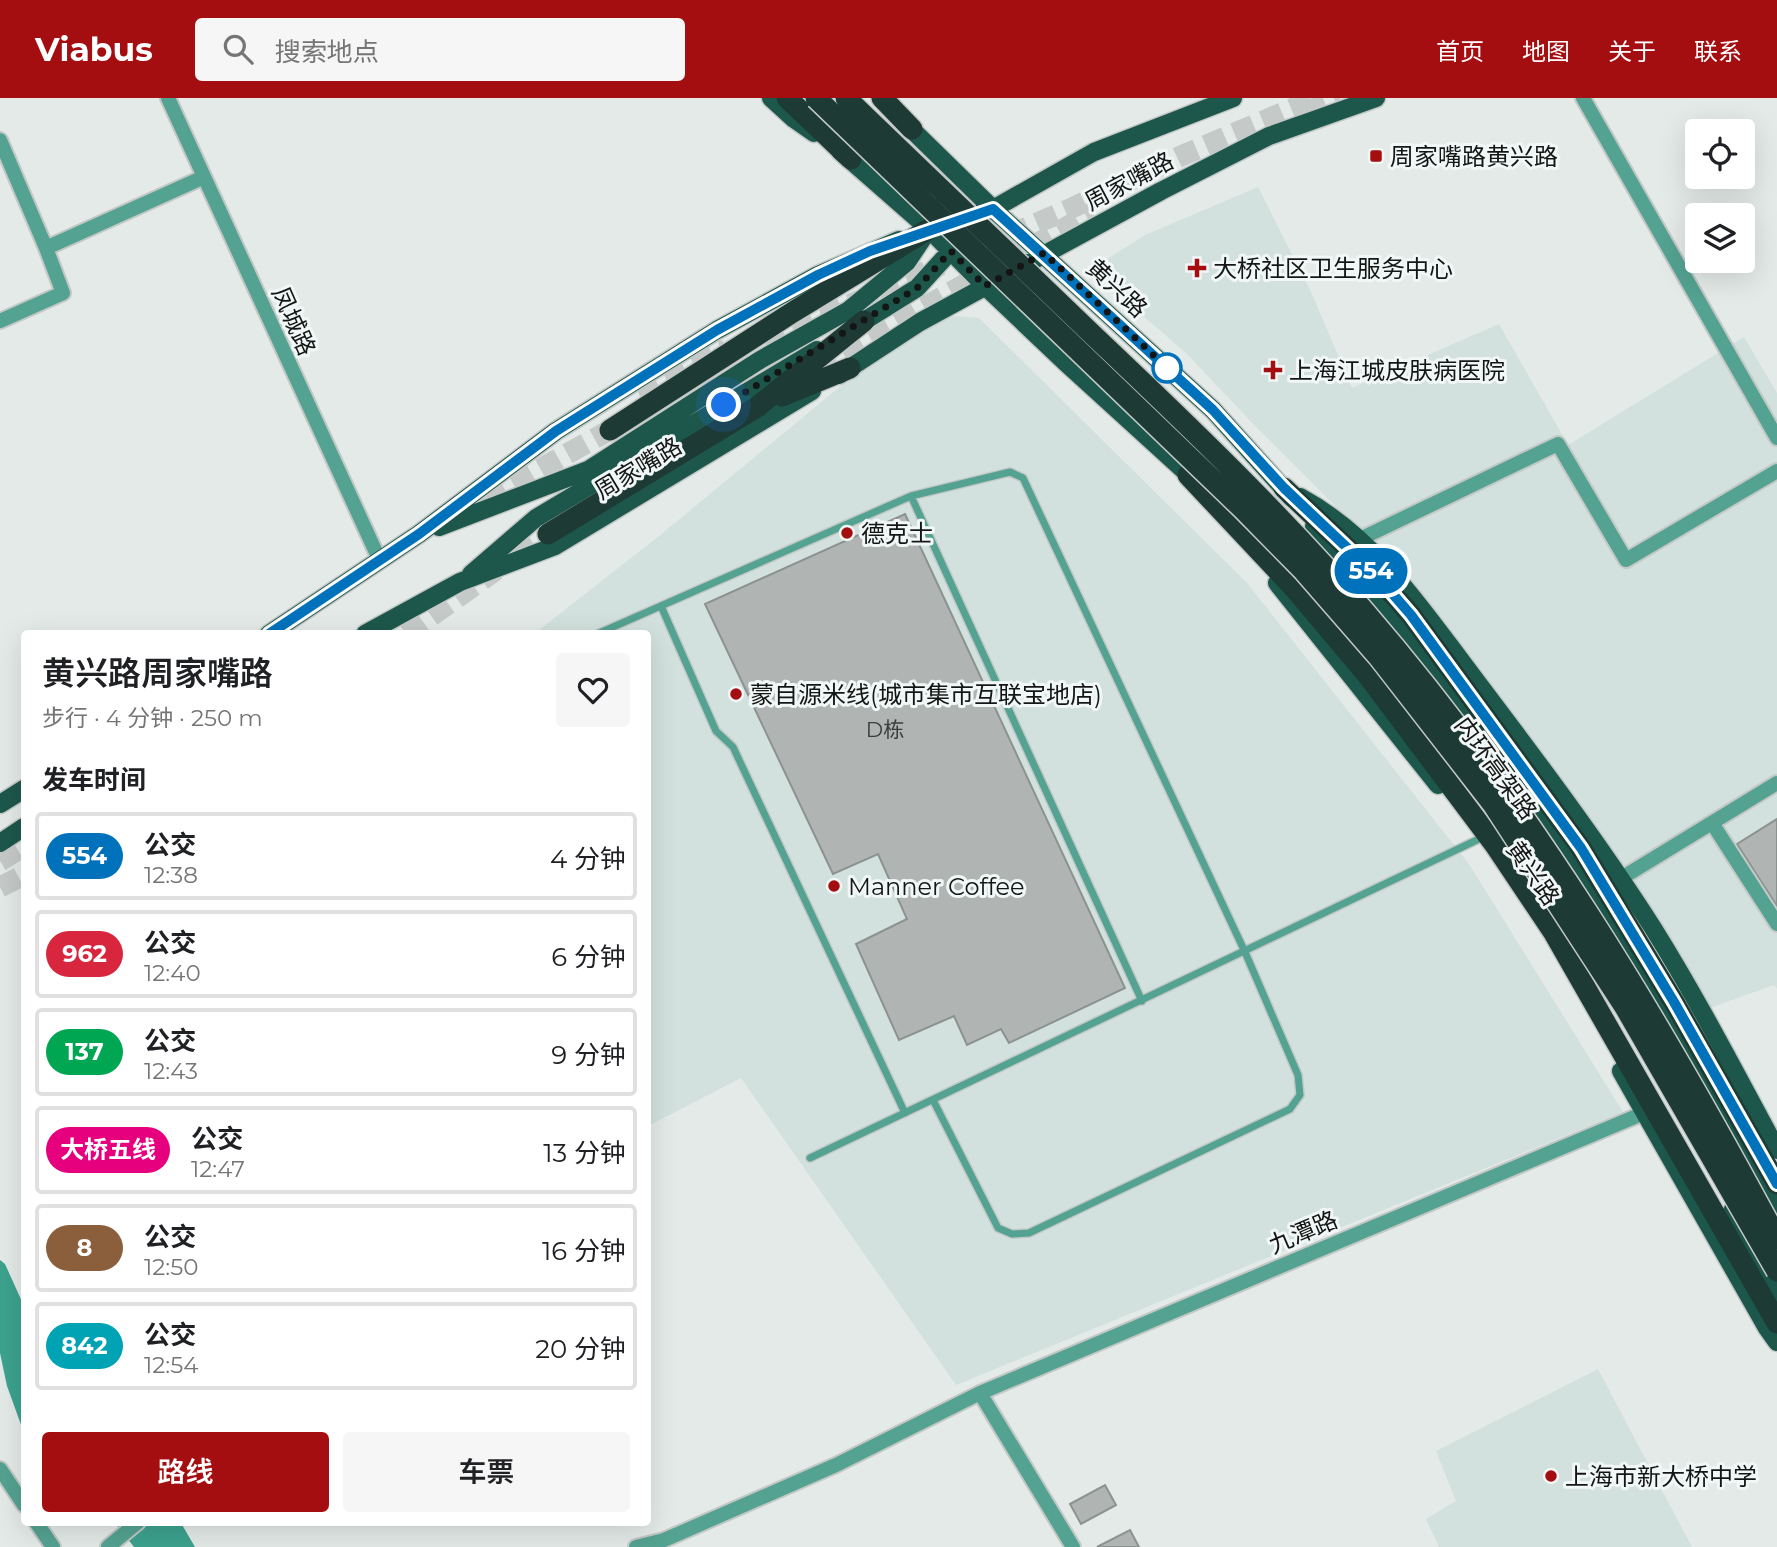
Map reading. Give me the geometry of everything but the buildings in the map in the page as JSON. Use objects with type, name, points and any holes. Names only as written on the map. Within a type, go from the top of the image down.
[{"type":"highway","points":[[787,98],[851,159]]},
{"type":"highway","name":"内环高架路","points":[[816,98],[1242,508],[1304,571],[1378,656],[1493,804],[1617,996],[1777,1271]]},
{"type":"highway","name":"内环高架路","points":[[846,98],[1228,463],[1383,634],[1521,813],[1567,878],[1652,1017],[1777,1239]]},
{"type":"highway","points":[[880,98],[912,129]]},
{"type":"highway","points":[[610,430],[793,312],[929,229]]},
{"type":"highway","points":[[548,534],[757,407],[864,321]]},
{"type":"highway","points":[[757,407],[850,368]]},
{"type":"highway","points":[[1188,475],[1295,589],[1369,677],[1560,945],[1777,1323]]},
{"type":"highway","points":[[1284,488],[1378,577],[1411,615],[1581,848],[1674,1002],[1777,1184]]},
{"type":"main road","name":"黄兴路","points":[[771,98],[794,119],[851,159],[929,229],[985,286],[1188,475],[1236,514],[1368,656],[1485,804],[1619,1008],[1718,1185],[1777,1298]]},
{"type":"main road","name":"黄兴路","points":[[803,98],[851,159]]},
{"type":"main road","name":"黄兴路","points":[[890,98],[912,129],[993,209],[1213,410],[1284,488],[1335,554],[1433,666],[1578,870],[1639,968],[1777,1211]]},
{"type":"main road","name":"周家嘴路","points":[[275,630],[419,534],[556,431],[717,330],[818,275],[870,251],[993,209],[1094,152],[1233,98]]},
{"type":"main road","name":"周家嘴路","points":[[372,630],[460,582],[555,546],[850,368],[920,322],[1044,253],[1269,136],[1376,98]]},
{"type":"main road","points":[[460,582],[536,518],[917,288],[993,209]]},
{"type":"main road","points":[[419,534],[588,470],[760,360],[849,310],[907,262],[929,229]]},
{"type":"main road","name":"黄兴路","points":[[1284,488],[1322,508],[1360,539],[1403,584],[1553,782],[1654,930],[1771,1124],[1777,1150]]},
{"type":"main road","points":[[0,804],[21,791]]},
{"type":"main road","points":[[0,843],[21,829]]},
{"type":"main road","name":"黄兴路","points":[[1487,842],[1548,937],[1644,1114],[1777,1342]]},
{"type":"street","name":"凤城路","points":[[168,98],[380,561]]},
{"type":"street","points":[[1583,98],[1777,438]]},
{"type":"street","points":[[0,140],[63,293],[0,321]]},
{"type":"street","points":[[46,248],[204,177]]},
{"type":"street","points":[[1360,539],[1558,444],[1626,560],[1777,471]]},
{"type":"street","points":[[1620,879],[1777,783]]},
{"type":"street","points":[[1712,823],[1777,924]]},
{"type":"street","name":"九潭路","points":[[636,1547],[664,1540],[836,1465],[980,1393],[1644,1114]]},
{"type":"street","points":[[980,1393],[1073,1547]]},
{"type":"street","points":[[0,1469],[21,1501]]},
{"type":"street","points":[[39,1526],[53,1547]]},
{"type":"street","points":[[111,1545],[133,1526]]},
{"type":"lane","points":[[606,630],[911,496],[1010,472],[1023,478],[1244,952],[1297,1074],[1300,1095],[1290,1109],[1029,1233],[1012,1234],[998,1228],[933,1100]]},
{"type":"lane","points":[[911,496],[1142,1001]]},
{"type":"lane","points":[[661,606],[716,731],[733,747],[905,1113]]},
{"type":"lane","points":[[810,1158],[1244,952],[1487,842]]},
{"type":"shaded area","points":[[1258,187],[1312,294],[1352,388],[1499,324],[1568,445],[1744,337],[1777,393],[1777,989],[1774,985],[1707,1009],[1372,543],[1186,353],[1097,276],[1096,266],[1145,235]]},
{"type":"shaded area","points":[[928,314],[979,318],[1247,583],[1469,864],[1623,1112],[956,1385],[741,1078],[651,1124],[651,630],[539,630],[659,536]]},
{"type":"shaded area","points":[[0,1260],[5,1264],[21,1299],[21,1425],[7,1386],[0,1353]]},
{"type":"shaded area","name":"上海市新大桥中学","points":[[1598,1369],[1692,1547],[1439,1547],[1426,1519],[1456,1501],[1436,1451]]},
{"type":"shaded area","points":[[117,1526],[183,1526],[195,1547],[134,1547]]},
{"type":"tunnel","points":[[980,248],[1181,156],[1317,98]]},
{"type":"tunnel","points":[[1306,112],[1340,98]]},
{"type":"tunnel","points":[[816,368],[1093,212]]},
{"type":"tunnel","points":[[763,337],[842,308],[941,265]]},
{"type":"tunnel","points":[[636,388],[675,369],[726,350]]},
{"type":"tunnel","points":[[459,514],[610,430]]},
{"type":"tunnel","points":[[486,566],[561,521]]},
{"type":"tunnel","points":[[412,630],[496,570]]},
{"type":"tunnel","points":[[0,861],[21,848]]},
{"type":"tunnel","points":[[0,887],[21,876]]},
{"type":"bus line","name":"554","points":[[275,630],[419,534],[556,431],[717,330],[818,275],[870,251],[993,209],[1213,410],[1284,488],[1378,577],[1411,615],[1581,848],[1674,1002],[1777,1184]]},
{"type":"place","name":"周家嘴路黄兴路","points":[[1376,156]]},
{"type":"place","name":"大桥社区卫生服务中心","points":[[1197,268]]},
{"type":"place","name":"上海江城皮肤病医院","points":[[1273,370]]},
{"type":"place","name":"德克士","points":[[847,533]]},
{"type":"place","name":"蒙自源米线(城市集市互联宝地店)","points":[[736,694]]},
{"type":"place","name":"Manner Coffee","points":[[834,886]]},
{"type":"place","name":"上海市新大桥中学","points":[[1551,1476]]},
{"type":"route","points":[[724,405],[917,288],[951,251],[985,286],[1044,253],[1176,376],[1167,368]]}]
